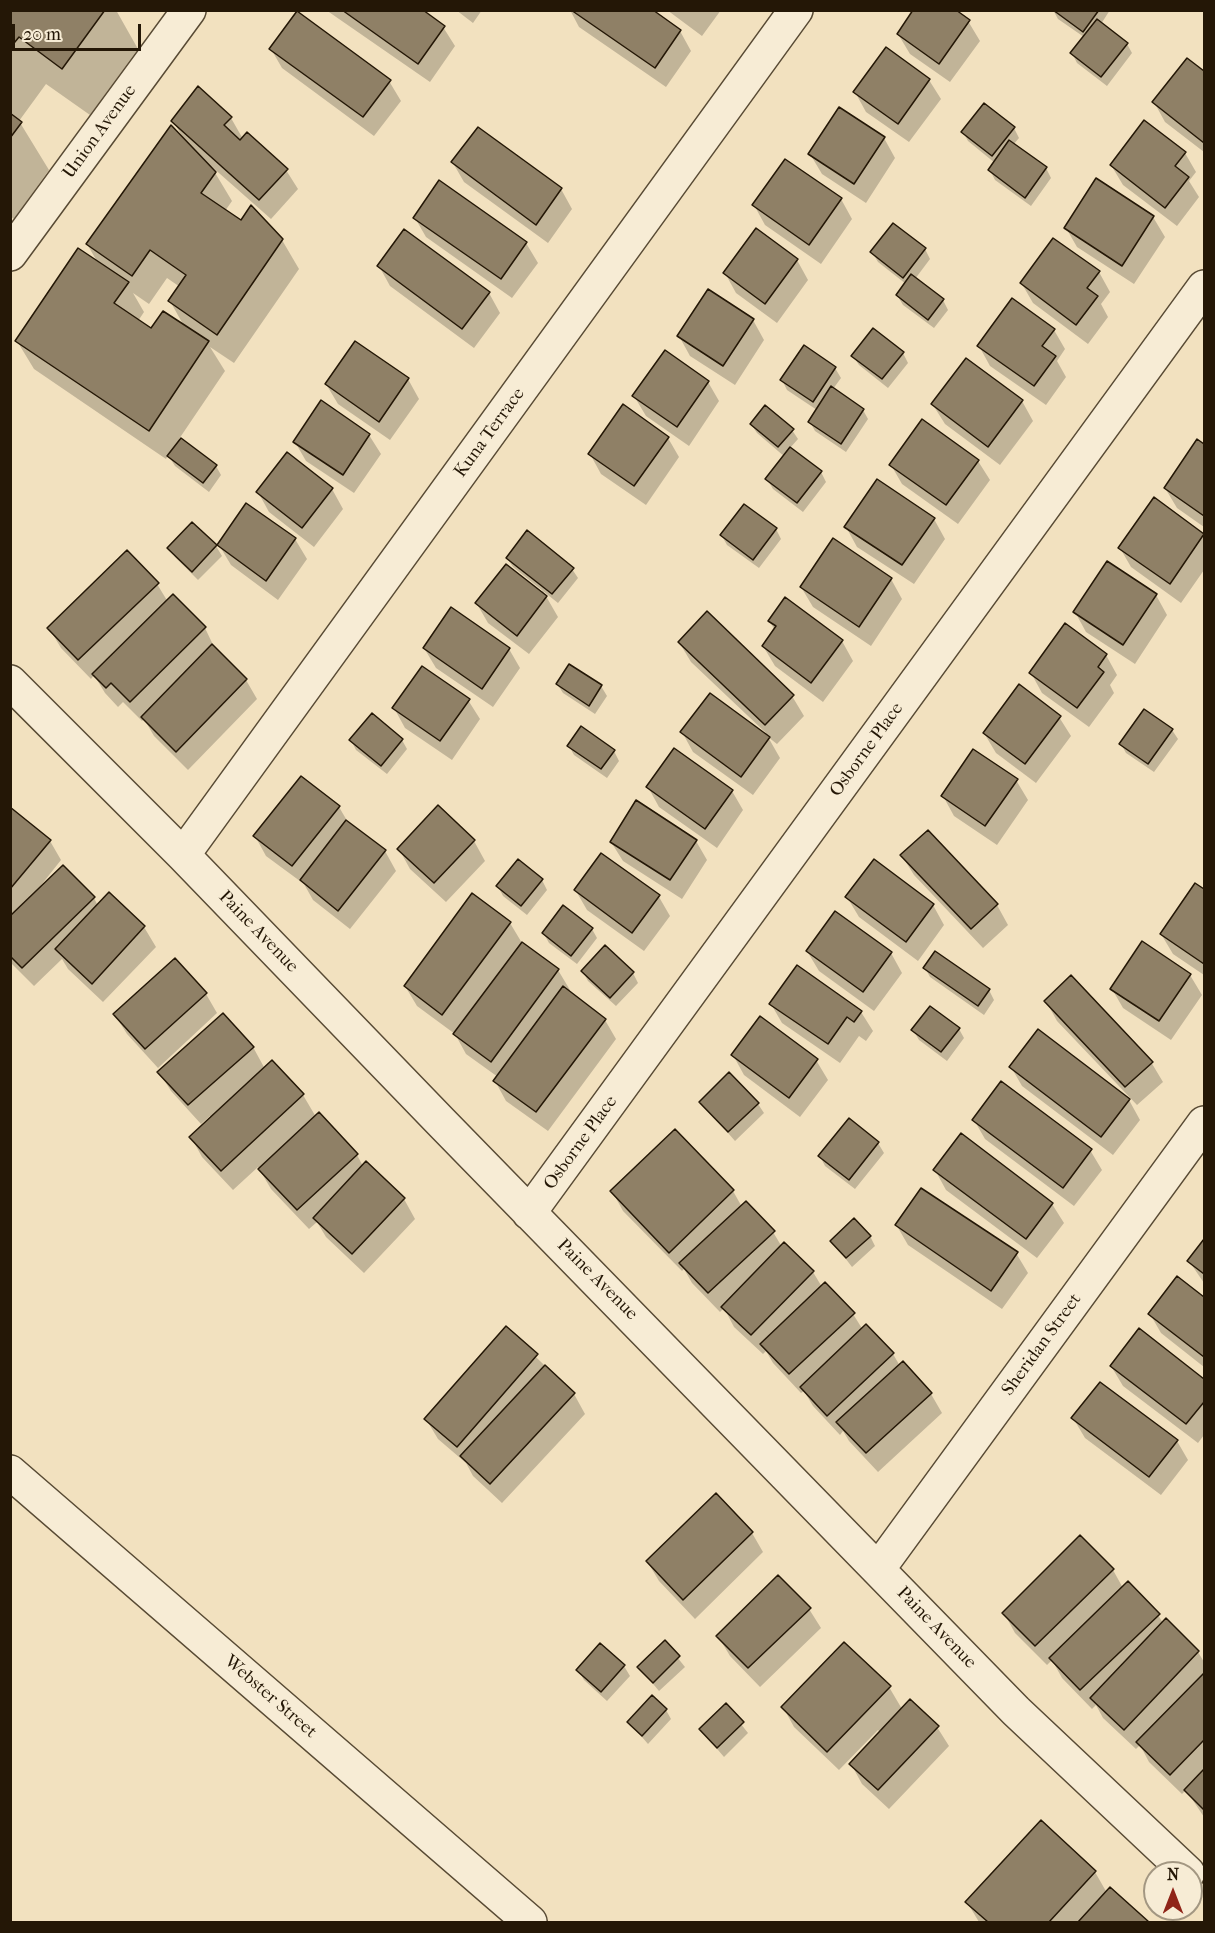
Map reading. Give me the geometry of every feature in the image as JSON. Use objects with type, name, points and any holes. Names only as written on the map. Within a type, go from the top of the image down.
[{"type":"street","name":"Union Avenue","points":[[10,254],[189,10]]},
{"type":"street","name":"Kuna Terrace","points":[[183,855],[796,10]]},
{"type":"street","name":"Osborne Place","points":[[530,1213],[1204,287]]},
{"type":"street","name":"Paine Avenue","points":[[10,682],[183,855],[1016,1711],[1176,1861]]},
{"type":"street","name":"Sheridan Street","points":[[879,1568],[1204,1123]]},
{"type":"street","name":"Webster Street","points":[[10,1472],[530,1923]]},
{"type":"building","points":[[10,10],[105,10],[62,69],[19,37],[10,48]]},
{"type":"building","points":[[342,10],[423,10],[445,26],[418,64]]},
{"type":"building","points":[[571,10],[653,10],[681,30],[655,68]]},
{"type":"building","points":[[913,10],[956,10],[970,20],[939,64],[897,34]]},
{"type":"building","points":[[1053,10],[1099,10],[1083,32]]},
{"type":"building","points":[[297,11],[391,80],[363,117],[269,49]]},
{"type":"building","points":[[1097,19],[1128,43],[1101,77],[1070,53]]},
{"type":"building","points":[[886,47],[930,79],[898,124],[853,92]]},
{"type":"building","points":[[1187,58],[1204,71],[1204,143],[1152,102]]},
{"type":"building","points":[[198,86],[232,117],[224,125],[240,140],[247,132],[288,169],[259,200],[171,121]]},
{"type":"building","points":[[984,103],[1015,127],[992,156],[961,132]]},
{"type":"building","points":[[839,107],[885,137],[854,184],[808,154]]},
{"type":"building","points":[[10,113],[22,122],[10,138]]},
{"type":"building","points":[[1144,120],[1186,152],[1175,166],[1189,177],[1165,208],[1110,165]]},
{"type":"building","points":[[171,125],[216,172],[201,193],[241,220],[251,205],[283,239],[217,335],[168,301],[186,275],[150,250],[132,276],[86,244]]},
{"type":"building","points":[[478,127],[562,188],[536,225],[451,162]]},
{"type":"building","points":[[1009,140],[1047,167],[1025,198],[988,170]]},
{"type":"building","points":[[785,159],[842,198],[809,245],[752,205]]},
{"type":"building","points":[[1096,178],[1154,216],[1122,266],[1064,228]]},
{"type":"building","points":[[439,180],[527,242],[501,279],[413,218]]},
{"type":"building","points":[[893,223],[926,248],[903,278],[870,252]]},
{"type":"building","points":[[756,228],[798,259],[765,304],[723,273]]},
{"type":"building","points":[[404,229],[490,292],[462,329],[377,266]]},
{"type":"building","points":[[1053,238],[1100,271],[1087,288],[1098,296],[1076,325],[1020,283]]},
{"type":"building","points":[[78,248],[129,282],[114,303],[151,328],[163,311],[209,341],[149,431],[15,341]]},
{"type":"building","points":[[911,274],[944,299],[928,320],[896,295]]},
{"type":"building","points":[[708,289],[754,319],[723,366],[677,336]]},
{"type":"building","points":[[1012,298],[1055,329],[1042,346],[1056,356],[1034,386],[977,346]]},
{"type":"building","points":[[873,328],[904,352],[882,379],[851,356]]},
{"type":"building","points":[[355,341],[409,378],[379,422],[325,384]]},
{"type":"building","points":[[804,345],[836,367],[813,402],[780,380]]},
{"type":"building","points":[[665,350],[709,381],[677,427],[632,396]]},
{"type":"building","points":[[966,358],[1023,400],[988,447],[931,404]]},
{"type":"building","points":[[831,386],[864,409],[841,444],[808,422]]},
{"type":"building","points":[[321,400],[370,434],[343,475],[293,442]]},
{"type":"building","points":[[623,404],[669,437],[634,486],[588,454]]},
{"type":"building","points":[[765,405],[794,429],[778,447],[750,424]]},
{"type":"building","points":[[922,419],[979,460],[946,505],[889,465]]},
{"type":"building","points":[[181,438],[217,465],[203,483],[167,456]]},
{"type":"building","points":[[1197,439],[1204,444],[1204,516],[1164,488]]},
{"type":"building","points":[[790,447],[822,471],[797,503],[765,479]]},
{"type":"building","points":[[287,452],[333,488],[302,528],[256,492]]},
{"type":"building","points":[[877,479],[935,518],[902,565],[844,527]]},
{"type":"building","points":[[1154,497],[1204,534],[1170,584],[1118,548]]},
{"type":"building","points":[[246,503],[296,538],[266,581],[217,545]]},
{"type":"building","points":[[744,504],[777,528],[753,560],[720,535]]},
{"type":"building","points":[[192,522],[217,545],[192,572],[167,548]]},
{"type":"building","points":[[527,530],[574,568],[552,594],[506,558]]},
{"type":"building","points":[[833,538],[892,578],[859,627],[800,587]]},
{"type":"building","points":[[127,550],[159,583],[78,660],[47,628]]},
{"type":"building","points":[[1107,561],[1157,594],[1123,645],[1073,612]]},
{"type":"building","points":[[506,564],[547,596],[517,636],[475,603]]},
{"type":"building","points":[[173,594],[206,627],[130,702],[111,683],[106,688],[92,674]]},
{"type":"building","points":[[785,597],[843,640],[811,683],[762,646],[776,626],[768,621]]},
{"type":"building","points":[[451,607],[510,648],[482,689],[423,648]]},
{"type":"building","points":[[707,611],[794,695],[765,725],[678,642]]},
{"type":"building","points":[[1065,623],[1107,654],[1098,667],[1104,672],[1077,708],[1029,673]]},
{"type":"building","points":[[212,644],[247,679],[176,752],[141,717]]},
{"type":"building","points":[[569,664],[602,685],[589,706],[556,684]]},
{"type":"building","points":[[422,666],[470,699],[440,741],[392,708]]},
{"type":"building","points":[[1019,684],[1061,716],[1025,764],[983,733]]},
{"type":"building","points":[[710,693],[770,737],[741,777],[680,732]]},
{"type":"building","points":[[1144,709],[1173,729],[1148,764],[1119,744]]},
{"type":"building","points":[[372,713],[403,739],[381,766],[349,740]]},
{"type":"building","points":[[581,726],[615,750],[601,769],[567,746]]},
{"type":"building","points":[[674,748],[733,790],[705,829],[646,787]]},
{"type":"building","points":[[973,749],[1018,779],[985,826],[941,796]]},
{"type":"building","points":[[301,776],[340,806],[292,866],[253,836]]},
{"type":"building","points":[[636,800],[697,840],[670,880],[610,842]]},
{"type":"building","points":[[438,805],[475,840],[434,883],[397,849]]},
{"type":"building","points":[[10,807],[51,840],[10,889]]},
{"type":"building","points":[[346,820],[386,850],[338,911],[300,880]]},
{"type":"building","points":[[928,830],[998,904],[971,929],[900,855]]},
{"type":"building","points":[[601,853],[660,895],[632,933],[574,890]]},
{"type":"building","points":[[518,859],[543,879],[521,906],[496,886]]},
{"type":"building","points":[[874,859],[934,904],[906,942],[845,897]]},
{"type":"building","points":[[63,865],[95,897],[22,968],[10,956],[10,916]]},
{"type":"building","points":[[1195,883],[1204,889],[1204,964],[1160,934]]},
{"type":"building","points":[[109,892],[145,926],[92,984],[55,949]]},
{"type":"building","points":[[472,893],[511,922],[442,1015],[404,986]]},
{"type":"building","points":[[563,905],[593,928],[571,956],[542,933]]},
{"type":"building","points":[[835,911],[892,952],[863,992],[806,951]]},
{"type":"building","points":[[1142,941],[1191,974],[1159,1021],[1110,989]]},
{"type":"building","points":[[522,942],[559,969],[491,1062],[453,1034]]},
{"type":"building","points":[[605,945],[634,972],[610,998],[581,971]]},
{"type":"building","points":[[935,951],[990,989],[978,1006],[923,968]]},
{"type":"building","points":[[175,958],[207,993],[145,1049],[113,1014]]},
{"type":"building","points":[[797,965],[862,1011],[854,1022],[847,1017],[828,1044],[769,1004]]},
{"type":"building","points":[[1071,975],[1153,1062],[1125,1087],[1044,1001]]},
{"type":"building","points":[[563,986],[606,1019],[536,1112],[493,1081]]},
{"type":"building","points":[[930,1006],[960,1028],[941,1052],[911,1030]]},
{"type":"building","points":[[223,1013],[254,1047],[188,1105],[157,1072]]},
{"type":"building","points":[[760,1016],[818,1059],[789,1098],[731,1055]]},
{"type":"building","points":[[1038,1029],[1130,1099],[1101,1137],[1009,1067]]},
{"type":"building","points":[[272,1060],[304,1094],[221,1171],[189,1137]]},
{"type":"building","points":[[729,1072],[759,1103],[728,1132],[699,1102]]},
{"type":"building","points":[[1001,1081],[1092,1149],[1063,1188],[972,1120]]},
{"type":"building","points":[[319,1112],[358,1154],[297,1210],[258,1169]]},
{"type":"building","points":[[849,1118],[879,1142],[849,1180],[818,1156]]},
{"type":"building","points":[[675,1129],[734,1190],[669,1253],[610,1191]]},
{"type":"building","points":[[961,1133],[1053,1203],[1026,1239],[933,1170]]},
{"type":"building","points":[[366,1161],[405,1198],[352,1254],[313,1218]]},
{"type":"building","points":[[921,1188],[1018,1252],[991,1291],[895,1225]]},
{"type":"building","points":[[746,1201],[775,1231],[708,1293],[679,1263]]},
{"type":"building","points":[[854,1218],[871,1236],[846,1258],[830,1241]]},
{"type":"building","points":[[1204,1239],[1204,1274],[1187,1261]]},
{"type":"building","points":[[784,1242],[814,1271],[751,1335],[721,1307]]},
{"type":"building","points":[[1177,1276],[1204,1297],[1204,1357],[1148,1314]]},
{"type":"building","points":[[825,1282],[855,1313],[789,1374],[760,1344]]},
{"type":"building","points":[[866,1324],[894,1353],[827,1416],[800,1387]]},
{"type":"building","points":[[506,1326],[538,1354],[457,1447],[424,1419]]},
{"type":"building","points":[[1139,1328],[1204,1379],[1204,1402],[1186,1424],[1110,1366]]},
{"type":"building","points":[[903,1361],[932,1393],[866,1453],[836,1422]]},
{"type":"building","points":[[545,1365],[575,1393],[490,1484],[460,1456]]},
{"type":"building","points":[[1100,1382],[1178,1440],[1149,1477],[1071,1418]]},
{"type":"building","points":[[716,1493],[753,1532],[683,1600],[646,1561]]},
{"type":"building","points":[[1080,1535],[1114,1569],[1035,1646],[1002,1613]]},
{"type":"building","points":[[778,1575],[811,1608],[748,1668],[716,1636]]},
{"type":"building","points":[[1128,1581],[1160,1614],[1080,1690],[1049,1658]]},
{"type":"building","points":[[1166,1618],[1199,1651],[1124,1730],[1090,1698]]},
{"type":"building","points":[[665,1640],[680,1656],[653,1683],[637,1667]]},
{"type":"building","points":[[844,1642],[891,1686],[827,1752],[781,1707]]},
{"type":"building","points":[[600,1643],[625,1665],[601,1692],[576,1670]]},
{"type":"building","points":[[1204,1673],[1204,1740],[1170,1775],[1136,1742]]},
{"type":"building","points":[[652,1695],[667,1709],[642,1736],[627,1722]]},
{"type":"building","points":[[910,1699],[939,1726],[878,1790],[849,1764]]},
{"type":"building","points":[[726,1703],[744,1722],[717,1748],[699,1729]]},
{"type":"building","points":[[1204,1769],[1204,1810],[1184,1790]]},
{"type":"building","points":[[1041,1820],[1096,1871],[1049,1922],[988,1922],[965,1902]]},
{"type":"building","points":[[1110,1887],[1143,1917],[1143,1921],[1149,1922],[1078,1922]]}]
